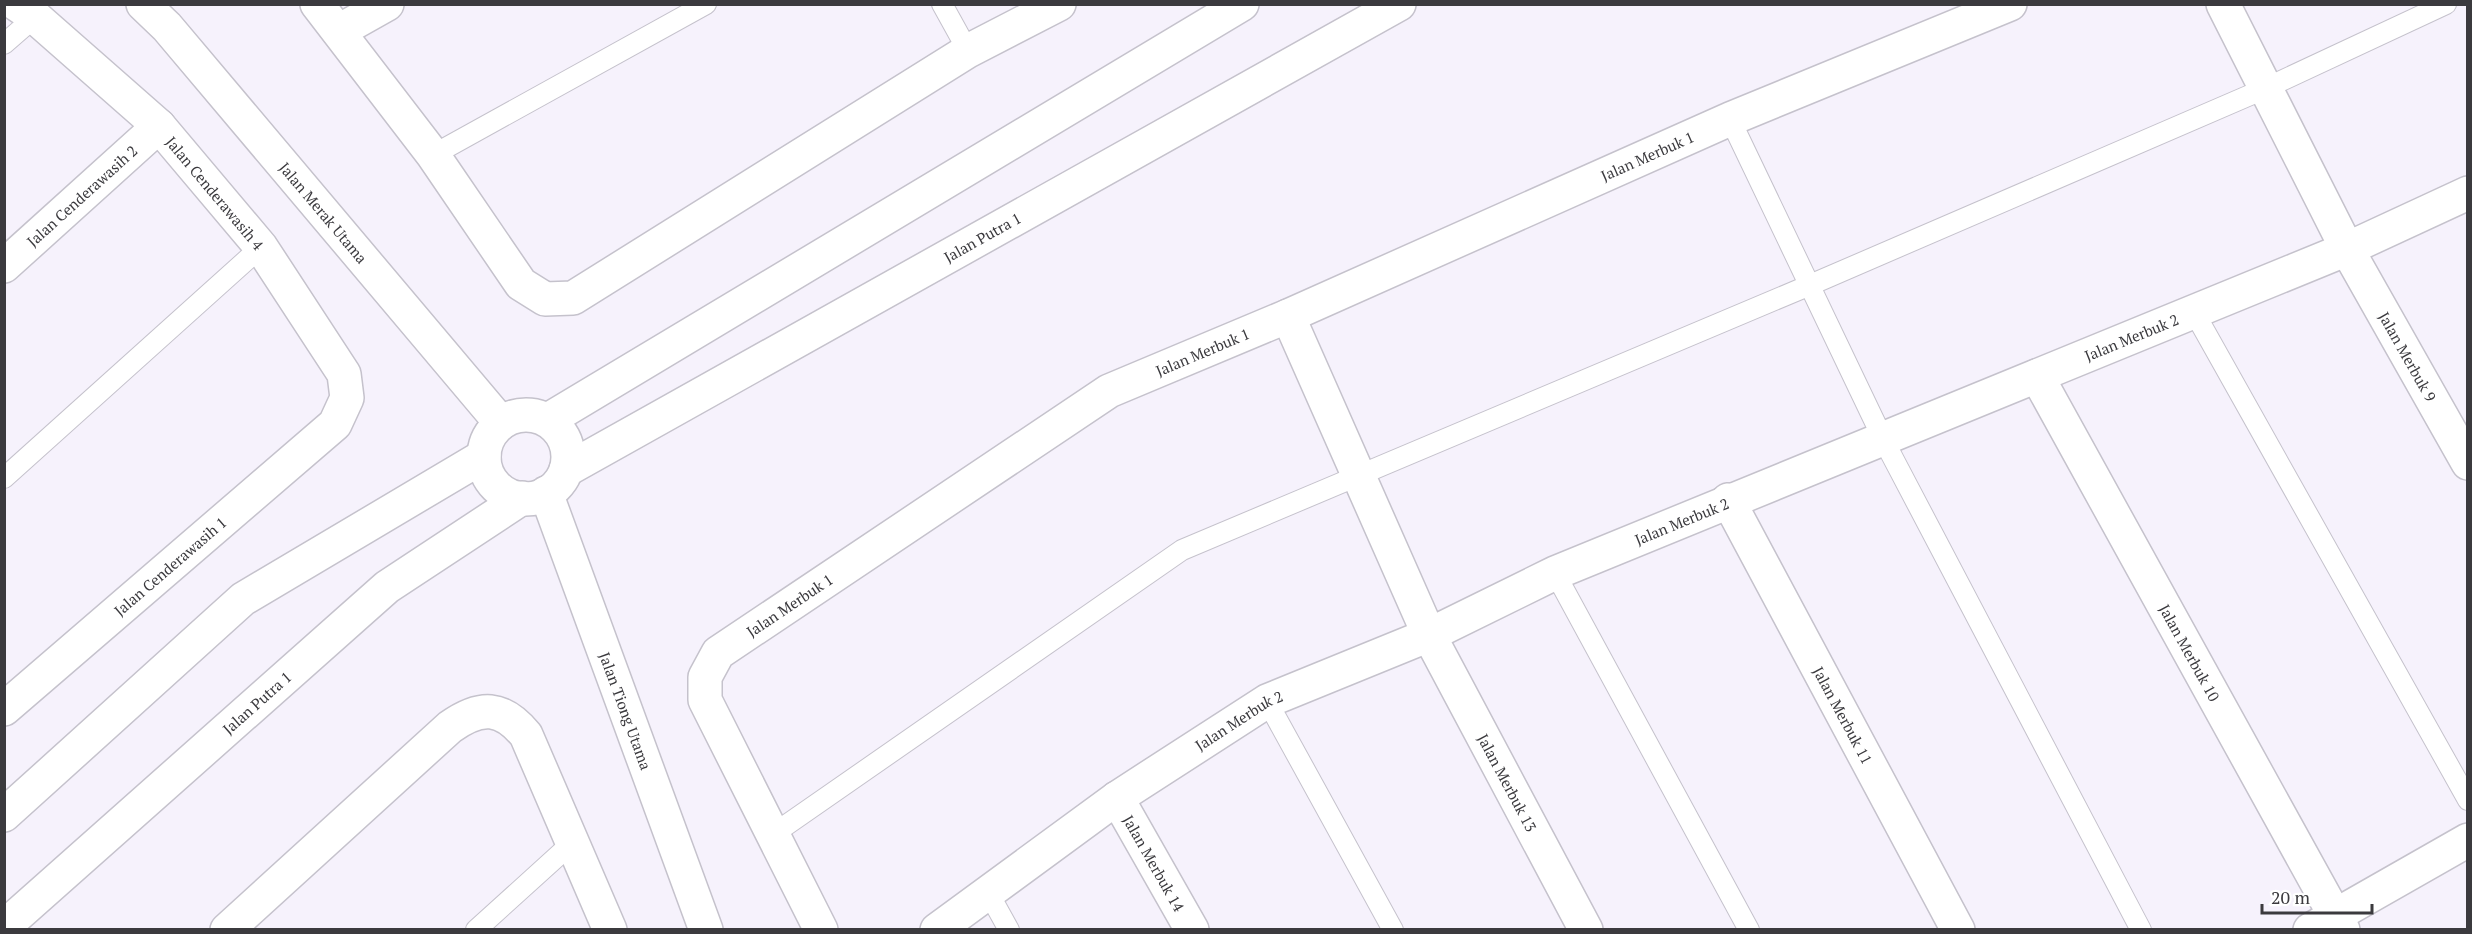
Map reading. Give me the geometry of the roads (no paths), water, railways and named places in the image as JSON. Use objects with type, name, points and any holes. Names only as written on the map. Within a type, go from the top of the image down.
[{"type":"street","name":"Jalan Merak Utama","points":[[143,4],[167,27],[501,423]]},
{"type":"street","points":[[317,4],[433,155],[521,284],[545,299],[573,298],[968,51],[1059,4]]},
{"type":"street","points":[[339,31],[387,4]]},
{"type":"street","points":[[548,420],[1242,4]]},
{"type":"street","name":"Jalan Putra 1","points":[[4,927],[387,587],[545,487],[1399,4]]},
{"type":"street","name":"Jalan Merbuk 1","points":[[821,930],[705,700],[705,677],[718,653],[1109,391],[1287,316],[1730,119],[2010,4]]},
{"type":"street","name":"Jalan Merbuk 9","points":[[2223,4],[2347,249],[2468,463]]},
{"type":"street","name":"Jalan Cenderawasih 4","points":[[25,11],[159,126],[261,247],[344,374],[347,398],[335,424]]},
{"type":"street","name":"Jalan Cenderawasih 2","points":[[4,267],[159,126]]},
{"type":"street","name":"Jalan Merbuk 2","points":[[937,930],[1117,798],[1267,701],[1429,635],[1555,573],[1728,500],[2347,249],[2468,193]]},
{"type":"street","name":"Jalan Merbuk 13","points":[[1287,316],[1429,635],[1586,930]]},
{"type":"street","name":"Jalan Merbuk 10","points":[[2037,376],[2329,925]]},
{"type":"street","points":[[532,415],[548,420],[561,433],[568,451],[545,487],[502,491],[489,476],[484,456],[486,443],[501,423],[516,416],[532,415]]},
{"type":"street","name":"Jalan Cenderawasih 1","points":[[4,709],[335,424]]},
{"type":"street","points":[[4,815],[243,599],[484,456]]},
{"type":"street","name":"Jalan Tiong Utama","points":[[545,487],[706,929]]},
{"type":"street","name":"Jalan Merbuk 11","points":[[1728,500],[1958,930]]},
{"type":"street","points":[[226,930],[468,715],[492,711],[513,719],[526,735],[610,930]]},
{"type":"street","name":"Jalan Merbuk 14","points":[[1117,798],[1192,930]]},
{"type":"street","points":[[2329,925],[2468,840]]},
{"type":"lane","points":[[433,155],[705,4]]},
{"type":"lane","points":[[942,4],[968,51]]},
{"type":"lane","points":[[772,835],[1182,550],[1810,285],[2265,89],[2446,4]]},
{"type":"lane","points":[[4,44],[25,11]]},
{"type":"lane","points":[[1730,119],[1883,439],[2141,930]]},
{"type":"lane","points":[[4,478],[261,247]]},
{"type":"lane","points":[[2194,312],[2468,800]]},
{"type":"lane","points":[[1555,573],[1749,930]]},
{"type":"lane","points":[[1267,701],[1393,930]]},
{"type":"lane","points":[[476,930],[572,843]]},
{"type":"lane","points":[[988,892],[1009,930]]}]
